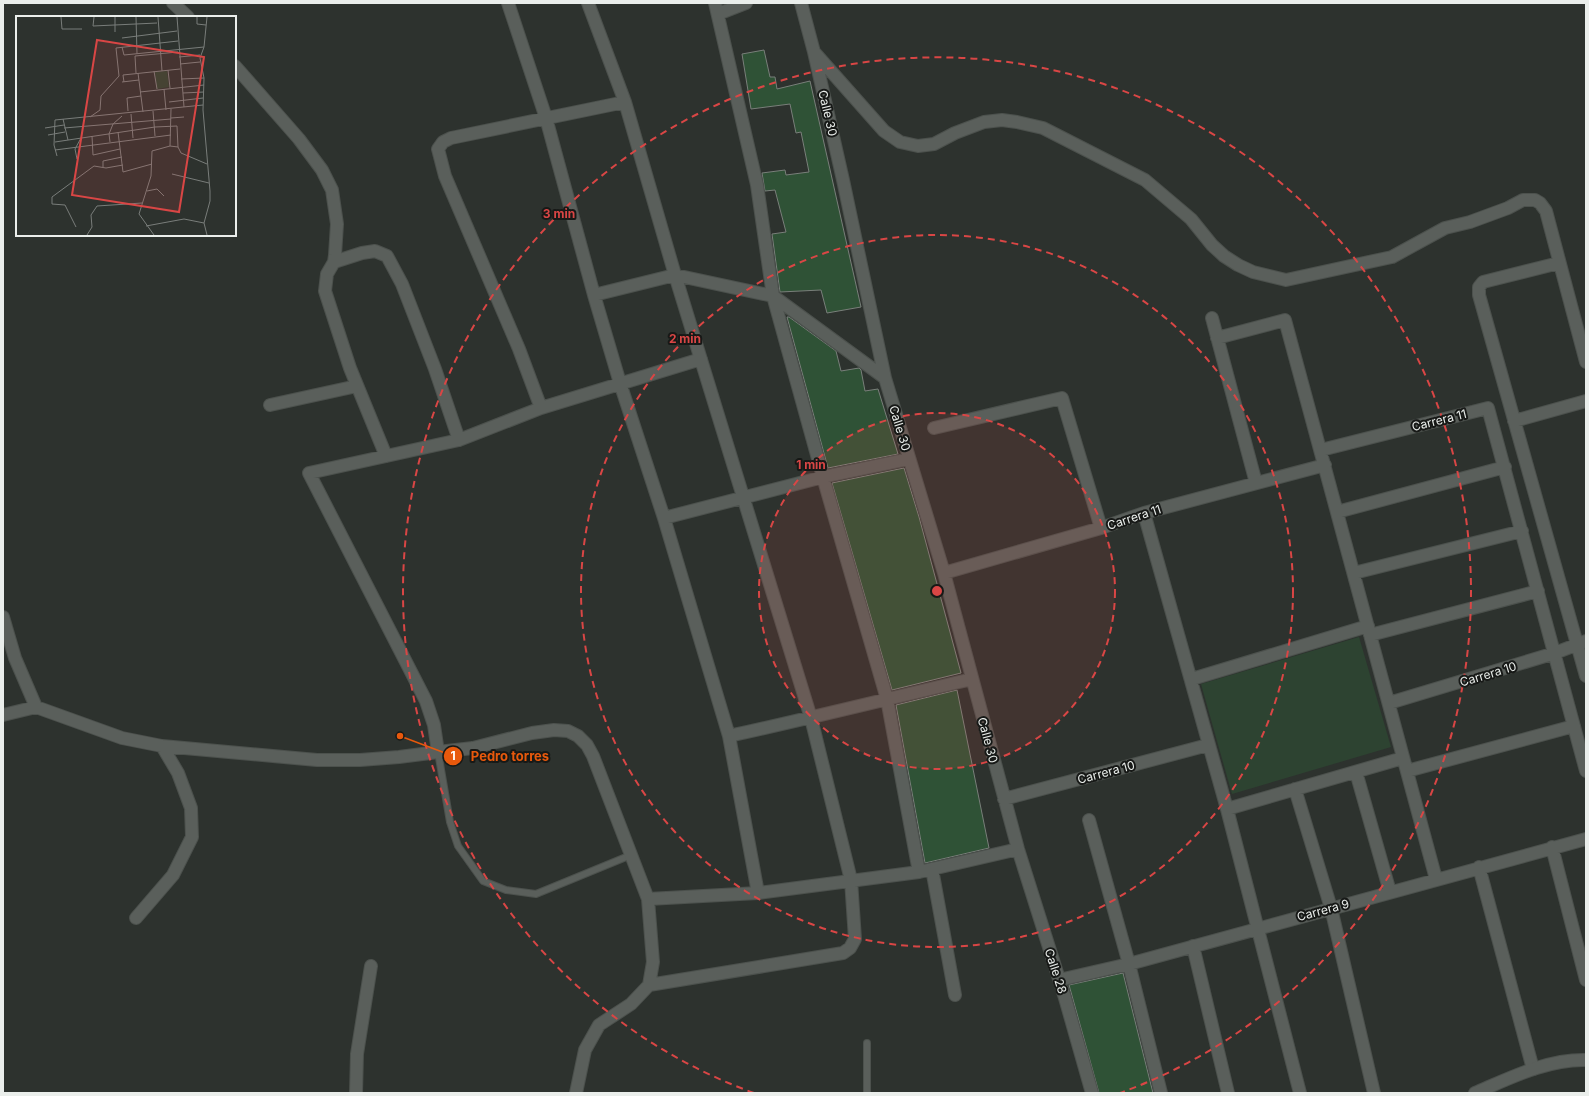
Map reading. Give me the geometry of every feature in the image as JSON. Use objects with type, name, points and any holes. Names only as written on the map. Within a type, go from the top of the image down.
[{"type":"street","points":[[173,3],[187,16]]},
{"type":"street","points":[[508,3],[546,118],[594,295],[620,383],[664,518],[729,736],[758,893]]},
{"type":"street","points":[[588,3],[625,102],[675,275],[812,718],[851,880],[855,939],[850,948],[843,953],[649,985]]},
{"type":"street","points":[[746,3],[717,9],[757,185],[773,296],[887,699],[919,872]]},
{"type":"street","name":"Calle 30","points":[[801,3],[814,52],[843,180],[885,378],[944,574],[1018,849]]},
{"type":"street","points":[[814,52],[884,131],[900,142],[918,146],[934,144],[955,133],[984,122],[1002,120],[1043,128],[1145,180],[1191,219],[1200,233],[1224,256],[1248,269],[1269,277],[1286,280],[1392,257],[1412,247],[1433,233],[1445,228],[1470,222],[1508,208],[1523,200],[1529,199],[1540,203],[1546,211],[1586,362]]},
{"type":"street","points":[[236,67],[299,139],[322,170],[332,190],[337,224],[334,262],[327,274],[325,291],[350,368],[386,456]]},
{"type":"street","points":[[541,408],[519,349],[445,176],[438,149],[443,142],[450,138],[625,102]]},
{"type":"street","points":[[334,262],[362,253],[375,251],[387,256],[402,284],[435,369],[459,440]]},
{"type":"street","points":[[1559,263],[1483,282],[1479,287],[1479,295],[1514,421],[1582,642],[1586,676]]},
{"type":"street","points":[[594,295],[675,275],[773,296],[885,378]]},
{"type":"street","points":[[1212,318],[1256,483]]},
{"type":"street","points":[[1217,338],[1285,320],[1436,879]]},
{"type":"street","points":[[438,752],[434,725],[426,701],[309,473],[459,440],[541,408],[701,359]]},
{"type":"street","points":[[270,405],[358,386]]},
{"type":"street","points":[[934,428],[1062,398],[1101,528]]},
{"type":"street","points":[[1514,421],[1586,401]]},
{"type":"street","name":"Carrera 11","points":[[1321,450],[1488,408],[1505,468]]},
{"type":"street","points":[[664,518],[823,477],[909,459]]},
{"type":"street","name":"Carrera 11","points":[[944,574],[1101,528],[1144,513],[1325,465]]},
{"type":"street","points":[[1337,512],[1505,468],[1586,771]]},
{"type":"street","points":[[1144,513],[1192,679],[1208,745],[1227,809],[1259,928],[1300,1093]]},
{"type":"street","points":[[1354,574],[1522,531]]},
{"type":"street","points":[[1192,679],[1369,631],[1538,592]]},
{"type":"street","points":[[3,617],[15,658],[36,707]]},
{"type":"street","name":"Carrera 10","points":[[1388,704],[1555,653],[1582,642]]},
{"type":"street","points":[[729,736],[812,718],[972,679]]},
{"type":"street","points":[[3,715],[36,707],[122,738],[162,746],[317,760],[360,760],[473,748],[532,733],[554,730],[568,731],[578,736],[587,745],[593,756],[648,899],[653,962],[649,985],[631,1004],[599,1025],[585,1050],[576,1093]]},
{"type":"street","points":[[1407,771],[1574,726]]},
{"type":"street","name":"Carrera 10","points":[[1004,799],[1208,745]]},
{"type":"street","points":[[136,918],[173,875],[192,837],[191,808],[178,773],[162,746]]},
{"type":"street","points":[[1227,809],[1403,758]]},
{"type":"street","points":[[1356,772],[1390,892]]},
{"type":"street","points":[[1295,789],[1331,908],[1374,1093]]},
{"type":"street","points":[[1089,820],[1129,964],[1160,1093]]},
{"type":"street","name":"Carrera 9","points":[[1058,980],[1129,964],[1586,838]]},
{"type":"street","points":[[1552,847],[1586,980]]},
{"type":"street","points":[[648,899],[758,893],[919,872],[1018,849]]},
{"type":"street","name":"Calle 28","points":[[1018,849],[1058,980],[1065,998],[1092,1093]]},
{"type":"street","points":[[1479,867],[1533,1069]]},
{"type":"street","points":[[932,870],[955,995]]},
{"type":"street","points":[[1193,946],[1228,1093]]},
{"type":"street","points":[[356,1093],[357,1054],[371,966]]},
{"type":"street","points":[[1475,1093],[1533,1069],[1574,1060],[1586,1060]]},
{"type":"lane","points":[[438,752],[450,822],[458,846],[483,881],[506,890],[536,894],[632,855]]},
{"type":"lane","points":[[867,1043],[867,1093]]},
{"type":"green space","points":[[1359,637],[1391,747],[1232,794],[1201,684]]},
{"type":"building","points":[[764,50],[770,77],[775,77],[777,89],[810,81],[861,307],[827,313],[821,290],[780,292],[772,234],[786,232],[775,190],[765,191],[762,173],[785,170],[786,175],[809,172],[801,132],[796,133],[790,104],[751,109],[742,54]]},
{"type":"building","points":[[787,317],[836,351],[841,371],[859,368],[861,370],[865,391],[878,389],[898,454],[828,468]]},
{"type":"building","points":[[904,468],[919,517],[961,673],[892,690],[832,483]]},
{"type":"building","points":[[957,690],[989,848],[925,863],[896,705]]},
{"type":"building","points":[[1123,973],[1153,1093],[1099,1093],[1069,985]]},
{"type":"place","name":"Pedro torres","points":[[400,736]]}]
